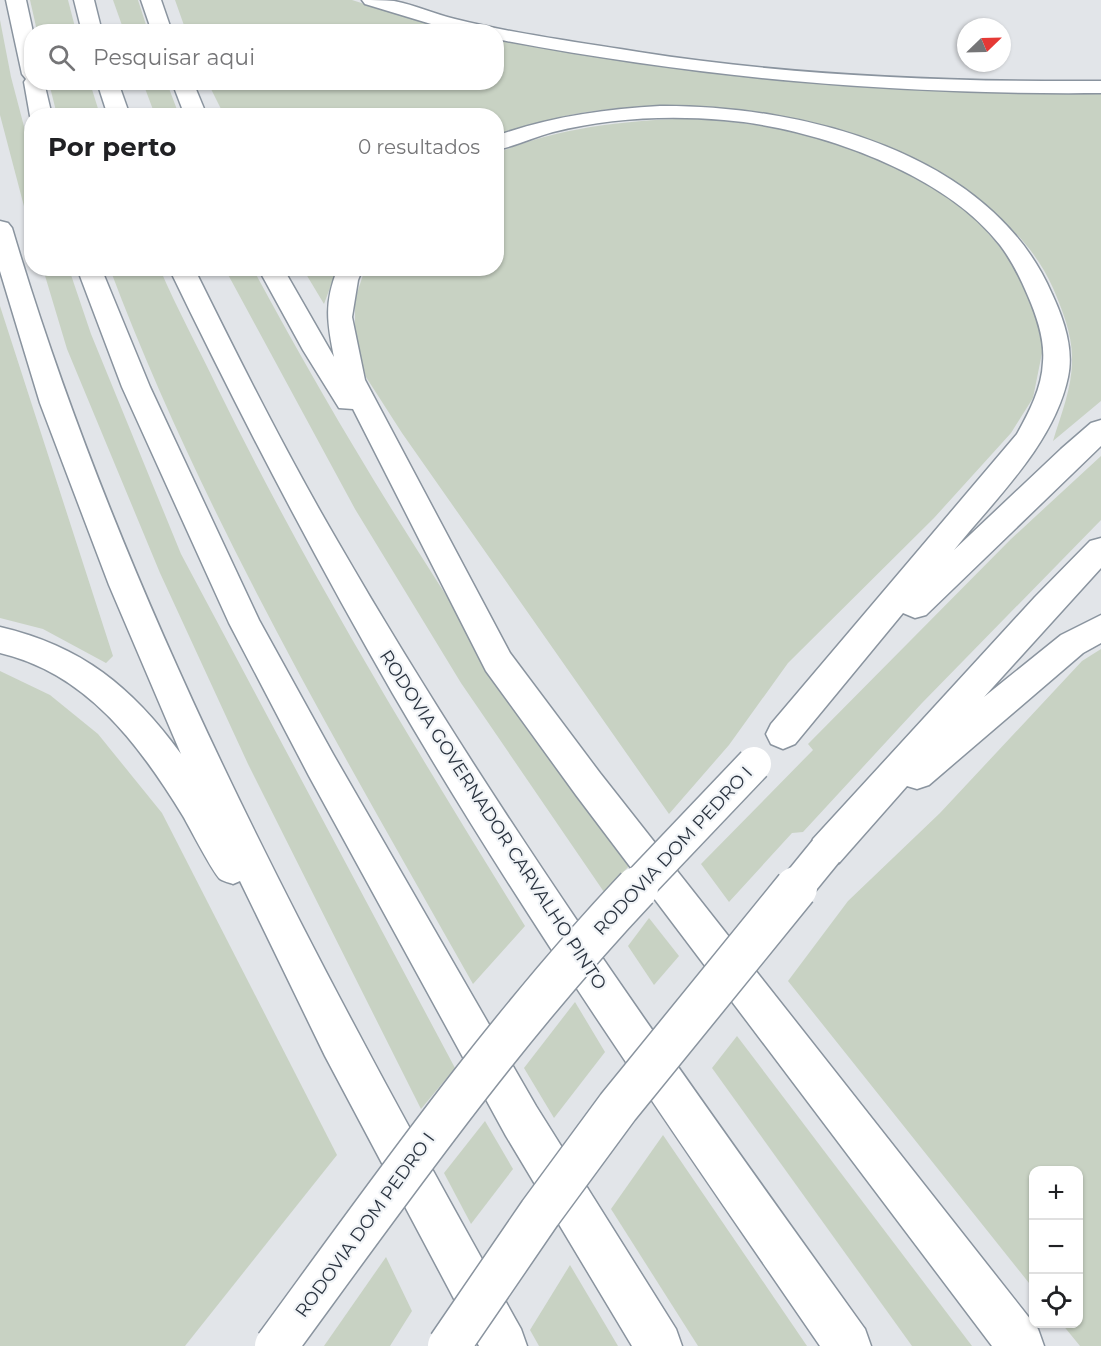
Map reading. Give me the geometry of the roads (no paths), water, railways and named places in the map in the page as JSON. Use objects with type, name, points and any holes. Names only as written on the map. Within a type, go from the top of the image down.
[{"type":"highway","points":[[16,0],[24,37]]},
{"type":"highway","points":[[84,0],[90,24]]},
{"type":"highway","points":[[151,0],[159,24]]},
{"type":"highway","points":[[372,0],[451,24]]},
{"type":"highway","points":[[504,34],[651,60],[779,74],[975,87],[1101,87]]},
{"type":"highway","points":[[36,90],[39,108]]},
{"type":"highway","points":[[110,90],[116,108]]},
{"type":"highway","points":[[185,90],[193,108]]},
{"type":"highway","points":[[504,141],[556,125],[658,112],[717,113],[824,132],[866,146],[912,166],[949,188],[988,218],[1017,249],[1041,289],[1054,332],[1057,366],[1047,406],[1028,440],[783,734]]},
{"type":"highway","points":[[0,228],[28,323],[62,425],[104,536],[168,685],[250,863],[340,1042],[504,1346]]},
{"type":"highway","points":[[92,276],[136,387],[245,623],[321,765],[521,1121],[659,1346]]},
{"type":"highway","name":"RODOVIA GOVERNADOR CARVALHO PINTO","points":[[185,276],[301,508],[428,721],[612,1007],[848,1346]]},
{"type":"highway","points":[[274,276],[316,350],[420,514]]},
{"type":"highway","points":[[347,276],[339,317],[352,380],[498,662],[588,784],[1021,1346]]},
{"type":"highway","name":"RODOVIA DOM PEDRO I","points":[[276,1346],[426,1142],[516,1025],[601,927],[783,734],[1045,481],[1101,430]]},
{"type":"highway","points":[[449,1346],[540,1213],[618,1107],[826,851],[1038,614],[1101,549]]},
{"type":"highway","points":[[826,851],[1072,644],[1101,628]]},
{"type":"highway","points":[[0,640],[40,651],[76,669],[124,708],[159,748],[340,1042]]},
{"type":"highway","points":[[861,1137],[1036,1346]]}]
